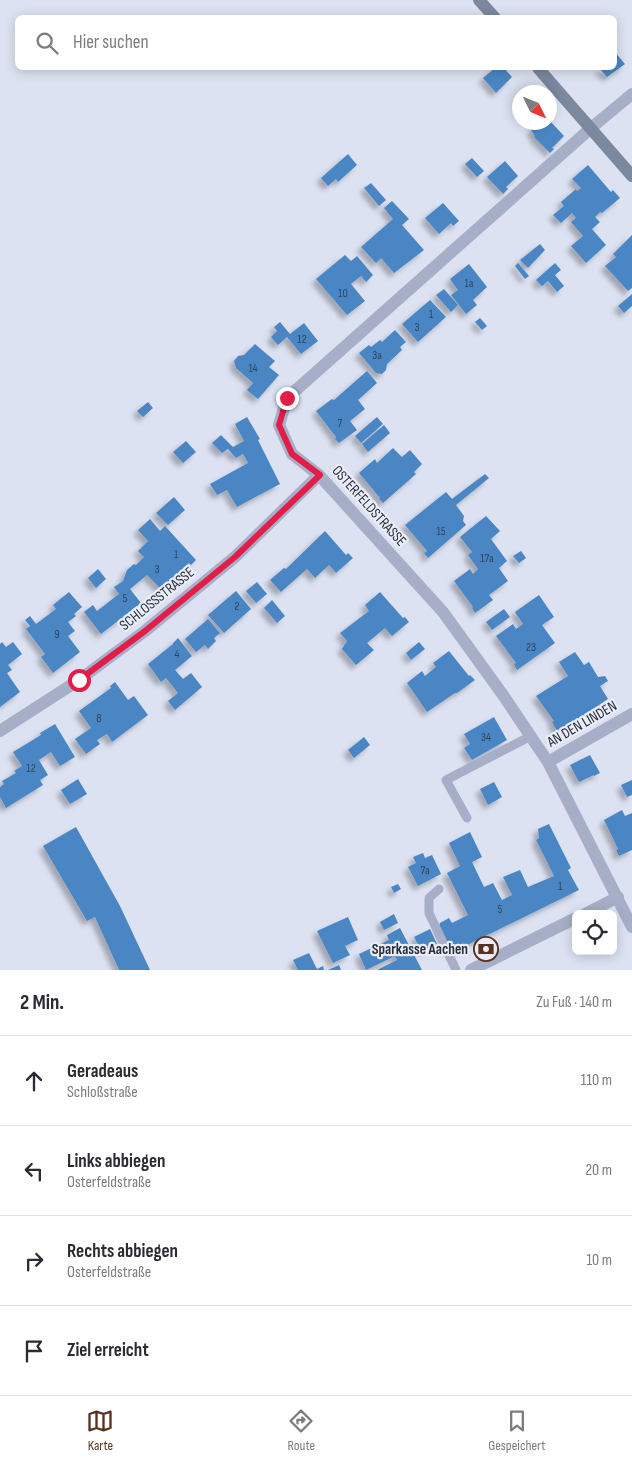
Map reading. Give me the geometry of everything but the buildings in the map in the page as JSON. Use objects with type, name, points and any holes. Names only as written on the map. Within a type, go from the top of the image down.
[{"type":"street","points":[[479,0],[492,15]]},
{"type":"street","points":[[540,70],[632,176]]},
{"type":"street","name":"OSTERFELDSTRASSE","points":[[632,94],[591,128],[287,398],[279,425],[292,454],[320,475],[443,612],[531,736],[548,762],[632,927]]},
{"type":"street","name":"SCHLOSSSTRASSE","points":[[0,731],[79,680],[145,631],[235,557],[320,475]]},
{"type":"street","name":"AN DEN LINDEN","points":[[548,762],[632,714]]},
{"type":"street","points":[[592,910],[618,897]]},
{"type":"street","points":[[471,970],[572,920]]},
{"type":"lane","points":[[467,818],[446,780],[531,736]]},
{"type":"lane","points":[[439,889],[429,898],[429,913],[456,970]]},
{"type":"place","name":"Sparkasse Aachen","points":[[486,949]]},
{"type":"route","points":[[79,680],[145,631],[235,557],[320,475],[292,454],[279,425],[287,398]]}]
